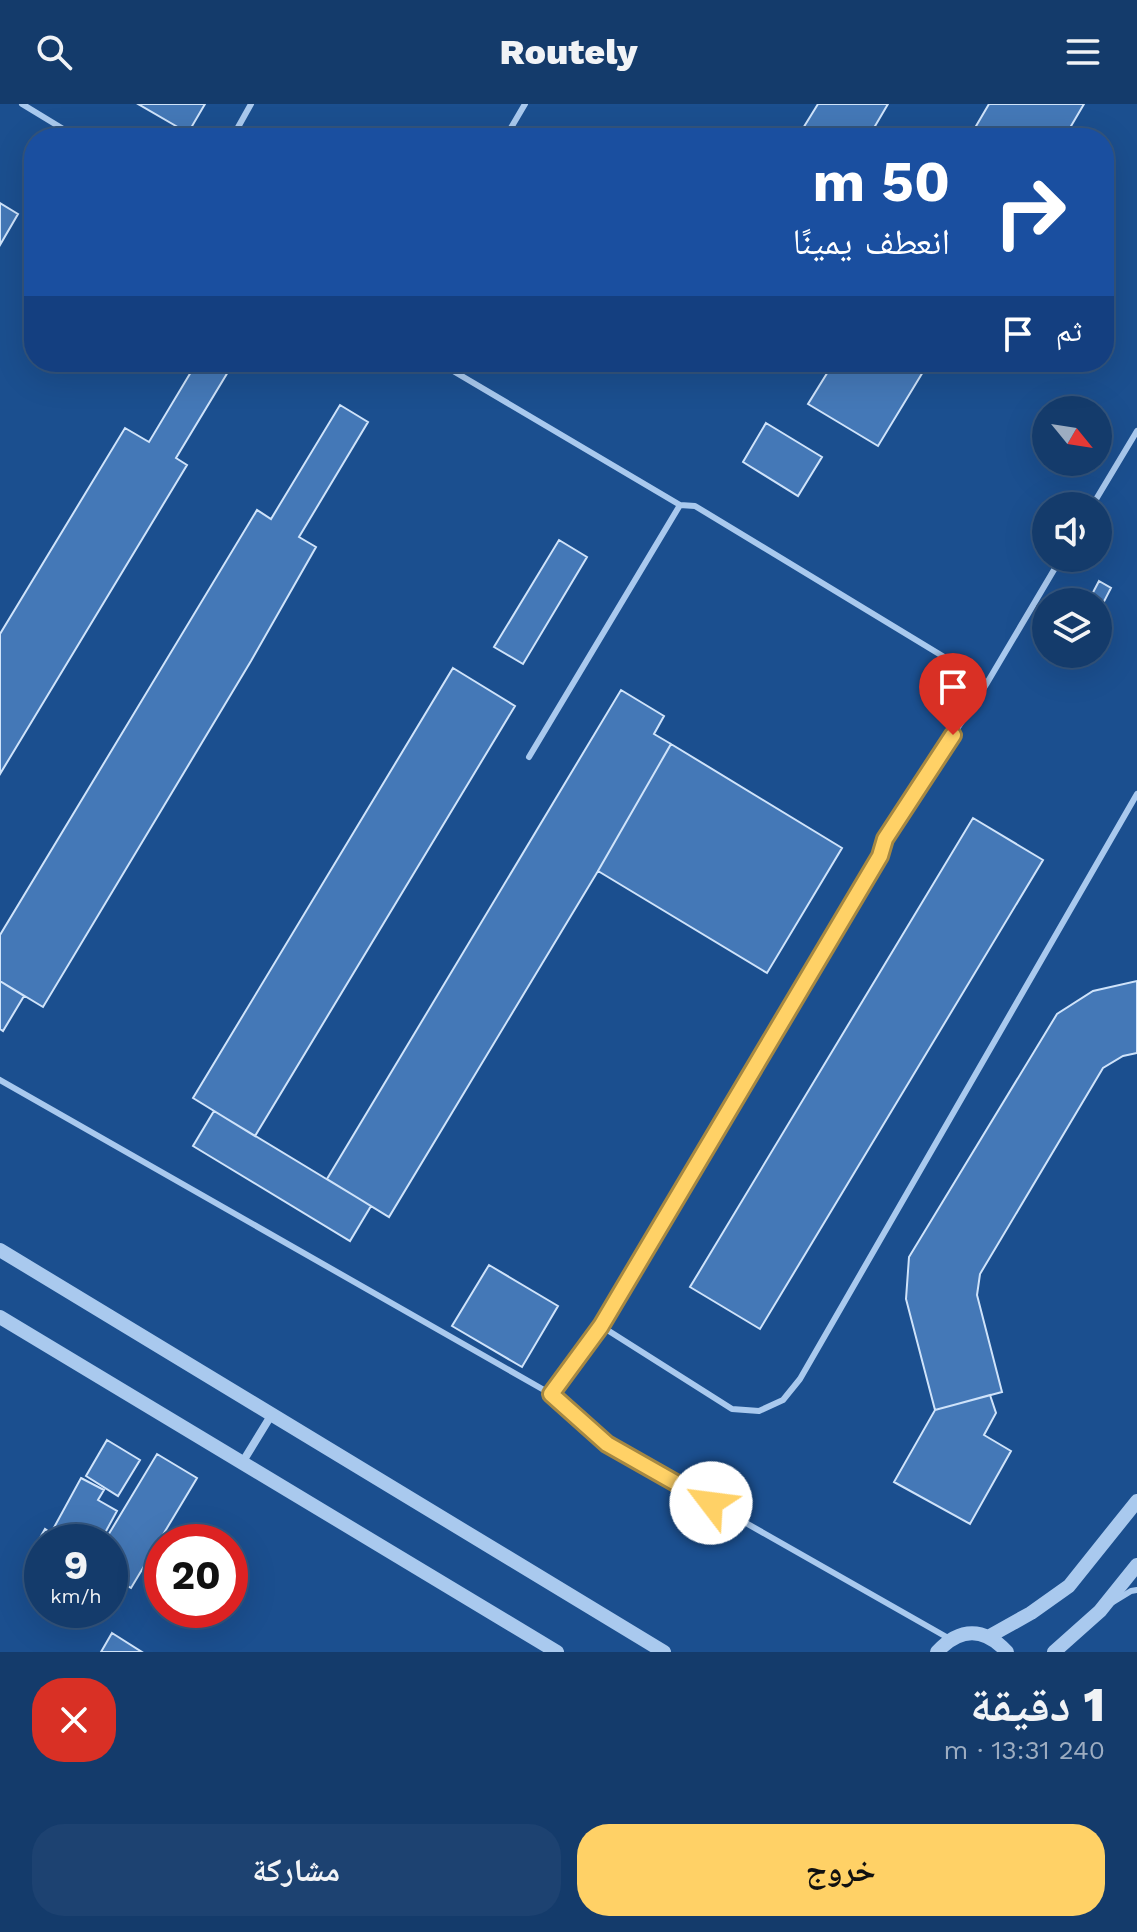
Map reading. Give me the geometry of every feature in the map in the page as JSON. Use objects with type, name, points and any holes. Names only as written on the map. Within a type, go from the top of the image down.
[{"type":"street","points":[[0,1250],[664,1652]]},
{"type":"street","points":[[0,1317],[557,1652]]},
{"type":"street","points":[[242,1463],[273,1414]]},
{"type":"street","points":[[988,1637],[1031,1613],[1069,1586],[1137,1501]]},
{"type":"street","points":[[1054,1652],[1100,1611],[1137,1565]]},
{"type":"street","points":[[937,1652],[950,1639],[965,1633],[981,1634],[997,1641],[1007,1652]]},
{"type":"lane","points":[[22,104],[62,128]]},
{"type":"lane","points":[[238,128],[251,104]]},
{"type":"lane","points":[[511,128],[525,104]]},
{"type":"lane","points":[[455,372],[680,505],[695,506],[987,683]]},
{"type":"lane","points":[[1100,492],[1137,431]]},
{"type":"lane","points":[[529,757],[680,505]]},
{"type":"lane","points":[[551,1394],[601,1326],[880,856],[885,839],[987,683],[1053,572]]},
{"type":"lane","points":[[601,1326],[732,1409],[759,1411],[783,1400],[808,1366],[1137,794]]},
{"type":"lane","points":[[0,1080],[551,1394],[607,1444],[950,1639]]},
{"type":"lane","points":[[1100,1611],[1137,1590]]},
{"type":"building","points":[[138,104],[205,104],[191,128],[179,128]]},
{"type":"building","points":[[818,104],[888,104],[874,128],[803,128]]},
{"type":"building","points":[[989,104],[1084,104],[1070,128],[975,128]]},
{"type":"building","points":[[0,203],[18,214],[0,245]]},
{"type":"building","points":[[191,372],[228,372],[176,458],[187,465],[0,774],[0,634],[125,428],[149,442]]},
{"type":"building","points":[[828,372],[923,372],[878,446],[808,404]]},
{"type":"building","points":[[340,405],[368,422],[299,537],[316,547],[43,1007],[0,981],[0,935],[257,510],[271,519]]},
{"type":"building","points":[[766,423],[822,457],[798,496],[743,462]]},
{"type":"building","points":[[559,540],[587,557],[523,664],[494,647]]},
{"type":"building","points":[[1099,581],[1111,588],[1095,588]]},
{"type":"building","points":[[453,668],[515,706],[255,1136],[193,1098]]},
{"type":"building","points":[[621,690],[664,716],[654,734],[671,744],[389,1217],[327,1179]]},
{"type":"building","points":[[671,744],[842,848],[767,973],[598,871]]},
{"type":"building","points":[[973,818],[1043,860],[760,1329],[690,1287]]},
{"type":"building","points":[[0,981],[24,996],[3,1031],[0,1029]]},
{"type":"building","points":[[1137,981],[1137,1053],[1123,1056],[1103,1068],[980,1274],[977,1295],[1002,1392],[935,1410],[906,1299],[909,1257],[1057,1014],[1093,991]]},
{"type":"building","points":[[214,1111],[371,1206],[350,1241],[193,1146]]},
{"type":"building","points":[[489,1265],[558,1306],[522,1367],[452,1326]]},
{"type":"building","points":[[990,1395],[996,1413],[984,1435],[1011,1451],[970,1524],[894,1482],[935,1410]]},
{"type":"building","points":[[107,1440],[140,1460],[118,1496],[86,1476]]},
{"type":"building","points":[[157,1454],[197,1478],[169,1524],[144,1524],[144,1566],[131,1588],[128,1586],[128,1524],[115,1524]]},
{"type":"building","points":[[81,1478],[104,1490],[98,1500],[117,1511],[110,1524],[56,1524]]},
{"type":"building","points":[[112,1633],[142,1652],[101,1652]]},
{"type":"route","points":[[711,1503],[607,1444],[551,1394],[601,1326],[880,856],[885,839],[953,735]]}]
